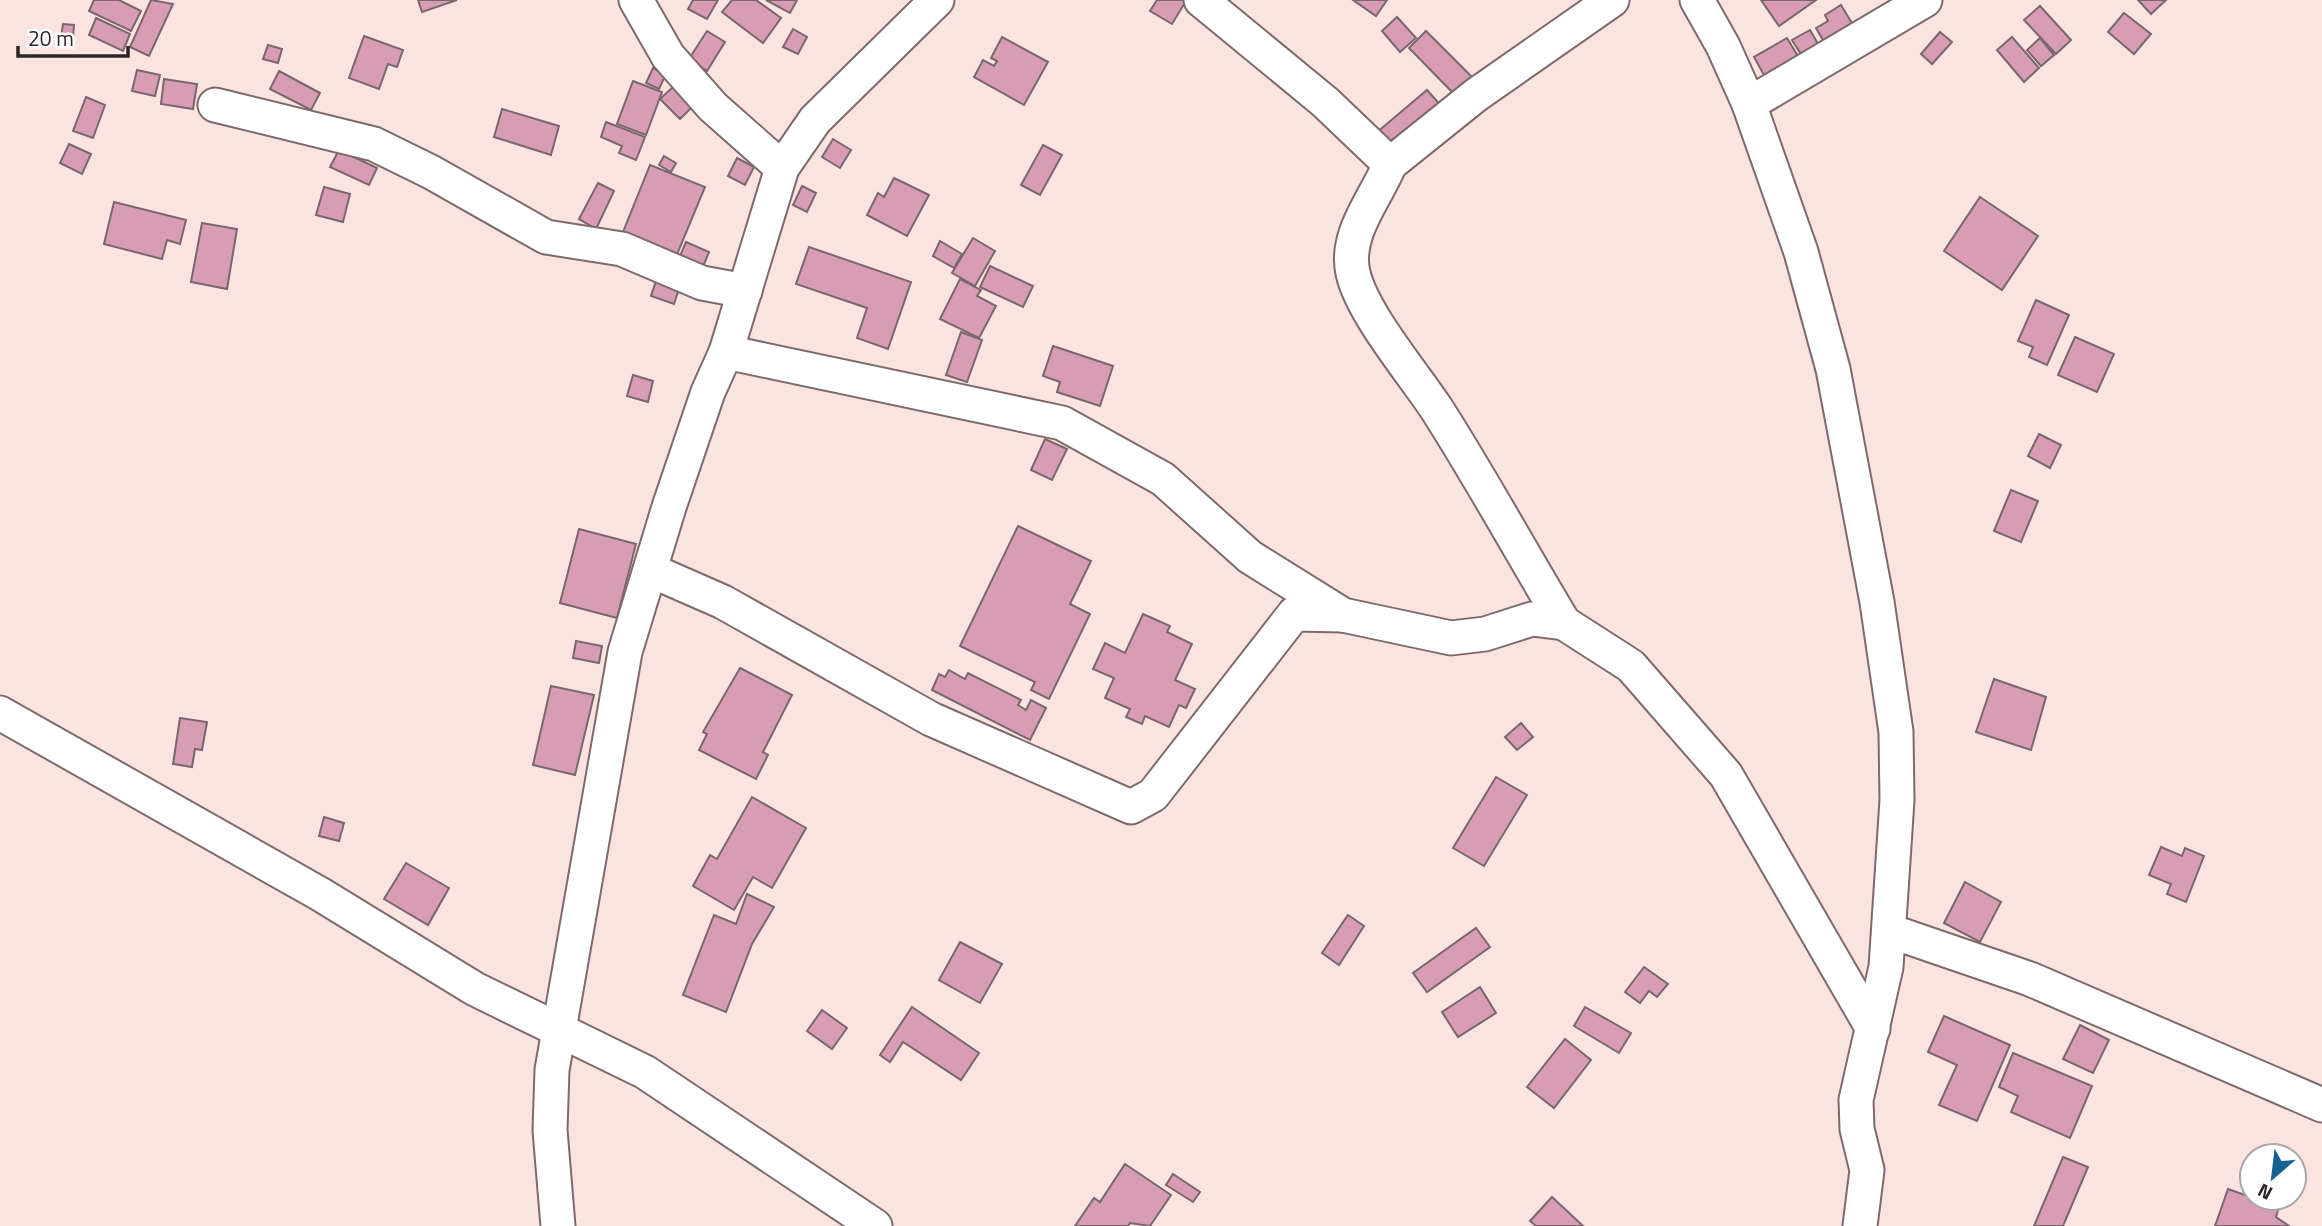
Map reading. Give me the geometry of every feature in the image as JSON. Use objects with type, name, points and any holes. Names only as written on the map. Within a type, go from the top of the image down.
[{"type":"street","points":[[636,0],[668,56],[713,107],[782,168]]},
{"type":"street","points":[[558,1226],[550,1130],[552,1070],[625,652],[650,570],[708,391],[726,352],[782,168],[815,120],[937,0]]},
{"type":"street","points":[[1201,0],[1325,102],[1390,164]]},
{"type":"street","points":[[1564,623],[1438,411],[1366,304],[1353,272],[1352,249],[1360,221],[1390,164],[1475,95],[1612,0]]},
{"type":"street","points":[[1697,0],[1723,46],[1749,104],[1801,252],[1833,369],[1877,602],[1896,732],[1897,800],[1890,931],[1873,1029],[1856,1100],[1857,1129],[1867,1170],[1860,1226]]},
{"type":"street","points":[[1749,104],[1925,0]]},
{"type":"street","points":[[215,105],[374,144],[431,172],[547,237],[622,249],[702,283],[746,291]]},
{"type":"street","points":[[726,352],[1062,424],[1163,479],[1250,557],[1343,615]]},
{"type":"street","points":[[650,570],[723,601],[931,719],[1131,807],[1153,795],[1294,614],[1343,615],[1451,638],[1485,634],[1532,619],[1564,623],[1631,666],[1726,775],[1873,1029]]},
{"type":"street","points":[[0,713],[253,855],[475,989],[645,1072],[752,1141],[875,1226]]},
{"type":"street","points":[[1890,931],[2030,979],[2322,1105]]},
{"type":"building","points":[[94,0],[119,0],[141,11],[131,31],[89,11]]},
{"type":"building","points":[[151,0],[173,4],[149,56],[130,47]]},
{"type":"building","points":[[418,0],[457,0],[422,12]]},
{"type":"building","points":[[693,0],[718,0],[707,19],[688,9]]},
{"type":"building","points":[[732,0],[756,0],[781,18],[763,43],[722,12]]},
{"type":"building","points":[[766,0],[797,0],[790,13]]},
{"type":"building","points":[[1157,0],[1186,1],[1172,24],[1150,11]]},
{"type":"building","points":[[1353,0],[1387,0],[1376,16]]},
{"type":"building","points":[[1761,0],[1816,0],[1779,26]]},
{"type":"building","points":[[2138,0],[2166,0],[2151,14]]},
{"type":"building","points":[[1841,5],[1853,25],[1824,42],[1816,28],[1828,21],[1825,15]]},
{"type":"building","points":[[2040,6],[2071,40],[2056,54],[2024,20]]},
{"type":"building","points":[[2124,13],[2151,34],[2134,54],[2108,32]]},
{"type":"building","points":[[1397,17],[1416,38],[1400,52],[1382,31]]},
{"type":"building","points":[[96,18],[130,34],[123,51],[89,35]]},
{"type":"building","points":[[63,24],[74,25],[73,38],[61,37]]},
{"type":"building","points":[[793,29],[807,37],[798,54],[783,47]]},
{"type":"building","points":[[1810,30],[1821,49],[1804,59],[1792,40]]},
{"type":"building","points":[[707,31],[725,42],[707,71],[689,59]]},
{"type":"building","points":[[1426,31],[1474,79],[1456,96],[1409,48]]},
{"type":"building","points":[[1940,32],[1952,42],[1932,64],[1921,54]]},
{"type":"building","points":[[364,36],[403,50],[397,67],[388,64],[379,89],[349,78]]},
{"type":"building","points":[[1002,37],[1048,62],[1024,105],[974,77],[983,60],[994,66],[997,61],[991,58]]},
{"type":"building","points":[[2012,37],[2039,68],[2024,82],[1997,50]]},
{"type":"building","points":[[1787,38],[1799,58],[1765,77],[1754,57]]},
{"type":"building","points":[[2040,38],[2054,55],[2041,66],[2027,50]]},
{"type":"building","points":[[268,45],[282,49],[278,63],[263,59]]},
{"type":"building","points":[[653,68],[666,74],[659,89],[646,83]]},
{"type":"building","points":[[137,70],[160,75],[155,96],[132,91]]},
{"type":"building","points":[[279,71],[320,93],[311,110],[270,89]]},
{"type":"building","points":[[164,79],[197,84],[193,109],[161,104]]},
{"type":"building","points":[[633,81],[662,92],[646,135],[617,124]]},
{"type":"building","points":[[675,85],[695,104],[680,119],[660,99]]},
{"type":"building","points":[[1427,90],[1443,108],[1392,152],[1376,133]]},
{"type":"building","points":[[86,97],[105,105],[93,138],[73,131]]},
{"type":"building","points":[[502,109],[559,126],[551,155],[494,137]]},
{"type":"building","points":[[606,122],[645,137],[636,160],[619,153],[622,146],[601,137]]},
{"type":"building","points":[[833,139],[851,150],[840,168],[822,157]]},
{"type":"building","points":[[69,144],[91,154],[82,174],[60,163]]},
{"type":"building","points":[[1043,145],[1062,155],[1040,195],[1021,185]]},
{"type":"building","points":[[339,150],[377,168],[369,185],[330,167]]},
{"type":"building","points":[[664,156],[676,163],[671,172],[659,165]]},
{"type":"building","points":[[737,158],[754,167],[745,185],[728,176]]},
{"type":"building","points":[[650,165],[705,187],[673,264],[619,242]]},
{"type":"building","points":[[894,178],[929,195],[907,236],[867,215],[878,193],[884,197]]},
{"type":"building","points":[[598,183],[614,191],[596,229],[579,219]]},
{"type":"building","points":[[802,186],[816,193],[807,212],[793,205]]},
{"type":"building","points":[[324,187],[350,194],[343,222],[316,215]]},
{"type":"building","points":[[1980,197],[2038,236],[2002,290],[1944,251]]},
{"type":"building","points":[[114,202],[186,220],[180,244],[167,240],[162,259],[104,244]]},
{"type":"building","points":[[202,223],[237,229],[227,289],[191,282]]},
{"type":"building","points":[[973,238],[995,251],[975,286],[952,273]]},
{"type":"building","points":[[940,241],[962,254],[954,268],[933,256]]},
{"type":"building","points":[[686,242],[709,252],[700,274],[676,265]]},
{"type":"building","points":[[809,247],[911,282],[888,349],[857,338],[867,308],[796,284]]},
{"type":"building","points":[[990,266],[1033,286],[1023,307],[980,287]]},
{"type":"building","points":[[658,275],[681,283],[674,304],[651,296]]},
{"type":"building","points":[[960,279],[981,290],[977,296],[996,306],[979,338],[940,319]]},
{"type":"building","points":[[2036,300],[2069,315],[2047,365],[2029,357],[2033,347],[2018,341]]},
{"type":"building","points":[[961,332],[982,340],[967,382],[946,375]]},
{"type":"building","points":[[2075,337],[2114,354],[2097,392],[2058,375]]},
{"type":"building","points":[[1053,346],[1113,366],[1100,406],[1057,392],[1060,382],[1043,376]]},
{"type":"building","points":[[633,375],[653,381],[648,402],[627,396]]},
{"type":"building","points":[[2039,434],[2061,445],[2050,468],[2028,456]]},
{"type":"building","points":[[1045,439],[1067,449],[1052,480],[1031,470]]},
{"type":"building","points":[[2011,490],[2038,501],[2021,542],[1994,531]]},
{"type":"building","points":[[1018,526],[1091,561],[1070,604],[1090,614],[1049,699],[1031,690],[1035,682],[960,646]]},
{"type":"building","points":[[579,529],[636,544],[617,618],[560,603]]},
{"type":"building","points":[[1143,614],[1170,626],[1167,632],[1192,644],[1175,680],[1195,689],[1186,708],[1179,705],[1169,727],[1145,716],[1142,724],[1126,717],[1130,709],[1105,698],[1114,678],[1093,669],[1105,643],[1125,653]]},
{"type":"building","points":[[576,641],[602,646],[599,663],[573,658]]},
{"type":"building","points":[[740,668],[792,695],[763,752],[768,755],[756,779],[699,750],[707,734],[703,732]]},
{"type":"building","points":[[949,670],[965,679],[968,673],[1021,700],[1018,705],[1026,710],[1031,700],[1046,708],[1030,740],[932,690],[939,674],[945,677]]},
{"type":"building","points":[[1994,679],[2046,697],[2031,750],[1976,732]]},
{"type":"building","points":[[551,686],[594,695],[575,775],[533,765]]},
{"type":"building","points":[[180,718],[207,722],[202,750],[195,749],[192,767],[173,764]]},
{"type":"building","points":[[1521,723],[1533,737],[1517,750],[1505,737]]},
{"type":"building","points":[[1496,777],[1527,795],[1484,866],[1453,848]]},
{"type":"building","points":[[752,797],[806,828],[772,888],[753,877],[734,910],[693,886],[710,855],[717,859]]},
{"type":"building","points":[[324,817],[344,823],[339,841],[319,836]]},
{"type":"building","points":[[2161,847],[2182,856],[2185,848],[2204,856],[2186,902],[2167,894],[2171,884],[2149,875]]},
{"type":"building","points":[[406,863],[449,888],[428,925],[384,899]]},
{"type":"building","points":[[1965,882],[2001,902],[1980,942],[1944,923]]},
{"type":"building","points":[[747,894],[774,907],[752,944],[726,1012],[683,995],[714,915],[736,924]]},
{"type":"building","points":[[1348,915],[1364,926],[1339,965],[1322,953]]},
{"type":"building","points":[[1476,928],[1490,947],[1427,992],[1413,973]]},
{"type":"building","points":[[960,942],[1002,964],[980,1003],[939,980]]},
{"type":"building","points":[[1644,967],[1668,984],[1657,997],[1649,991],[1640,1003],[1625,992]]},
{"type":"building","points":[[1480,987],[1496,1013],[1458,1037],[1442,1012]]},
{"type":"building","points":[[912,1007],[979,1053],[961,1080],[903,1042],[890,1062],[880,1055]]},
{"type":"building","points":[[1585,1007],[1631,1033],[1619,1053],[1574,1026]]},
{"type":"building","points":[[822,1010],[847,1028],[832,1049],[807,1031]]},
{"type":"building","points":[[1944,1016],[2010,1045],[1977,1121],[1939,1105],[1957,1065],[1928,1052]]},
{"type":"building","points":[[2080,1025],[2109,1040],[2093,1073],[2063,1059]]},
{"type":"building","points":[[1565,1039],[1591,1060],[1554,1108],[1527,1087]]},
{"type":"building","points":[[2013,1053],[2092,1086],[2070,1138],[2011,1112],[2018,1096],[1999,1087]]},
{"type":"building","points":[[2063,1157],[2088,1167],[2063,1226],[2034,1226]]},
{"type":"building","points":[[1125,1164],[1171,1195],[1150,1226],[1130,1223],[1128,1226],[1075,1226],[1094,1198],[1100,1202]]},
{"type":"building","points":[[1173,1174],[1200,1192],[1193,1202],[1166,1185]]},
{"type":"building","points":[[2228,1189],[2238,1193],[2238,1212],[2278,1212],[2276,1217],[2289,1226],[2215,1226]]},
{"type":"building","points":[[1552,1197],[1583,1226],[1536,1226],[1530,1221]]}]
